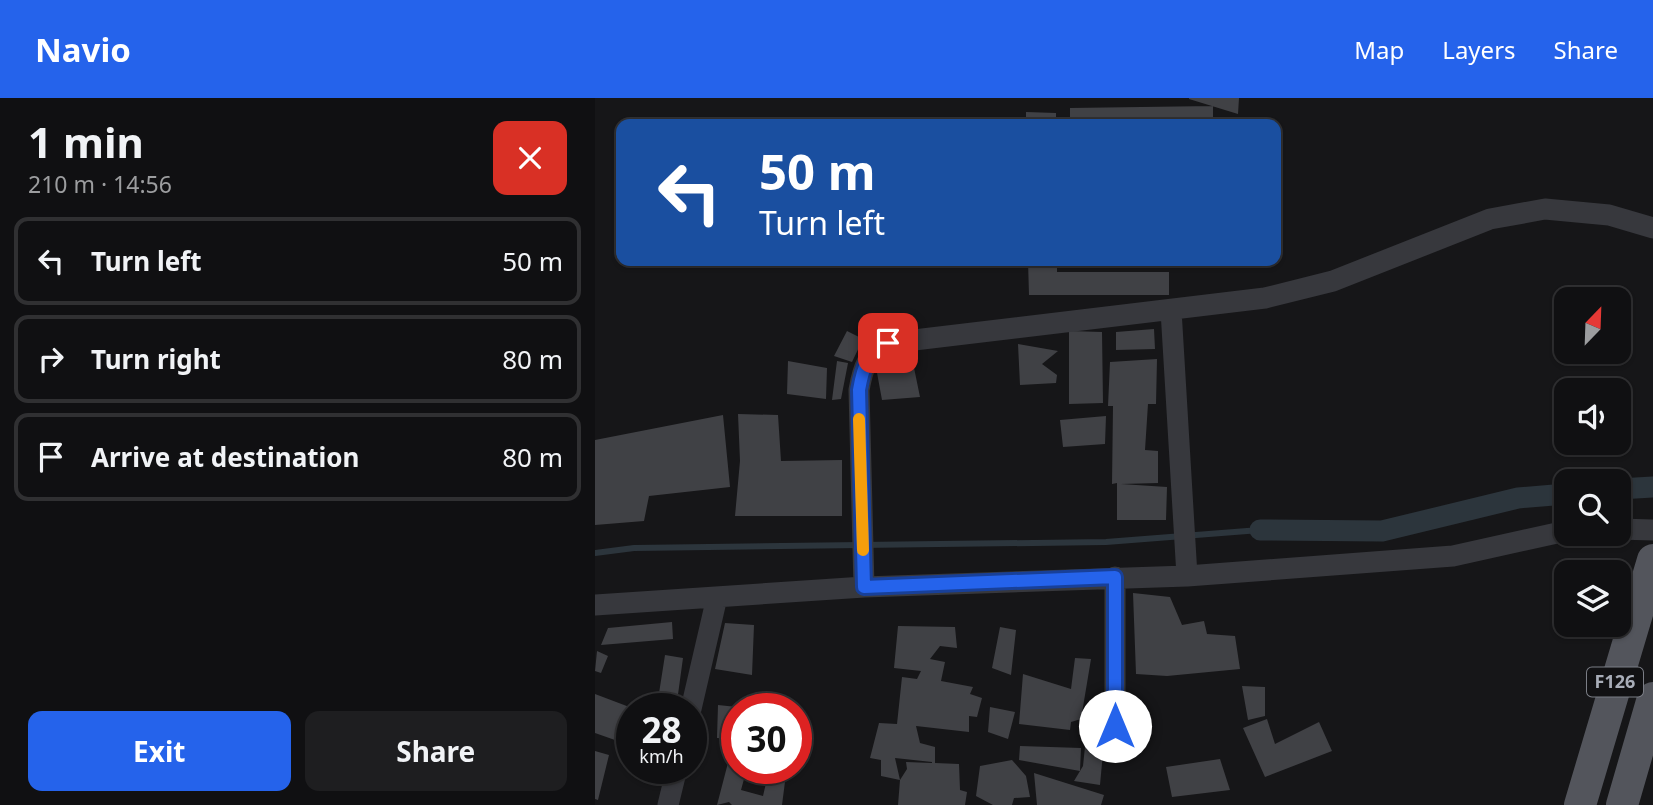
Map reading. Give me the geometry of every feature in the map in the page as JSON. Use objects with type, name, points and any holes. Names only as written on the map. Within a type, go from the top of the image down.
[{"type":"main road","name":"F126","points":[[1580,805],[1653,560]]},
{"type":"main road","name":"F126","points":[[1622,805],[1653,698]]},
{"type":"street","points":[[864,587],[859,390],[863,368],[873,351],[888,343],[1265,298],[1333,281],[1490,219],[1545,209],[1609,215],[1653,228]]},
{"type":"street","points":[[1171,310],[1187,576]]},
{"type":"street","points":[[1631,529],[1653,530]]},
{"type":"street","points":[[595,605],[864,587],[1187,576],[1453,556],[1554,534]]},
{"type":"street","points":[[1115,577],[1115,751]]},
{"type":"street","points":[[695,693],[717,597]]},
{"type":"street","points":[[668,805],[673,784]]},
{"type":"building","points":[[1189,98],[1239,98],[1238,114],[1189,99]]},
{"type":"building","points":[[1213,106],[1213,119],[1070,119],[1070,108]]},
{"type":"building","points":[[1026,112],[1056,113],[1056,119],[1026,119]]},
{"type":"building","points":[[1028,266],[1057,266],[1057,272],[1169,272],[1169,295],[1029,295]]},
{"type":"building","points":[[1154,329],[1155,349],[1116,350],[1116,332]]},
{"type":"building","points":[[847,331],[863,339],[852,362],[834,356]]},
{"type":"building","points":[[1069,331],[1102,332],[1103,403],[1069,404]]},
{"type":"building","points":[[1018,344],[1058,351],[1042,364],[1057,375],[1056,383],[1020,385]]},
{"type":"building","points":[[873,351],[912,358],[920,397],[882,400]]},
{"type":"building","points":[[1157,359],[1156,404],[1148,404],[1145,450],[1158,451],[1158,483],[1121,484],[1167,487],[1166,520],[1117,520],[1117,483],[1112,484],[1113,406],[1108,406],[1110,362]]},
{"type":"building","points":[[788,361],[827,368],[826,399],[787,394]]},
{"type":"building","points":[[837,361],[848,363],[841,399],[832,400]]},
{"type":"building","points":[[738,414],[778,415],[781,461],[842,460],[842,516],[735,516],[740,461]]},
{"type":"building","points":[[723,415],[730,487],[649,496],[644,521],[595,525],[595,440]]},
{"type":"building","points":[[1106,416],[1105,444],[1063,447],[1060,420]]},
{"type":"building","points":[[1133,593],[1170,597],[1182,625],[1204,621],[1207,634],[1235,636],[1240,669],[1167,676],[1136,674]]},
{"type":"building","points":[[672,622],[673,639],[601,645],[608,628]]},
{"type":"building","points":[[725,623],[754,625],[752,675],[715,669]]},
{"type":"building","points":[[898,626],[955,627],[957,648],[940,646],[930,659],[945,662],[941,681],[973,687],[970,694],[982,698],[977,717],[969,716],[969,732],[916,726],[920,743],[935,747],[935,763],[959,764],[960,790],[967,792],[965,805],[898,805],[900,780],[881,776],[881,760],[870,758],[879,723],[897,724],[902,677],[917,679],[921,671],[894,668]],"holes":[[[895,758],[932,762],[932,763],[906,762],[907,769],[900,780]]]},
{"type":"building","points":[[1000,627],[1016,630],[1011,675],[992,668]]},
{"type":"building","points":[[597,651],[608,656],[601,673],[595,671]]},
{"type":"building","points":[[665,655],[683,658],[678,693],[659,693]]},
{"type":"building","points":[[1075,658],[1091,659],[1081,719],[1071,722],[1070,730],[1019,724],[1023,674],[1071,689]]},
{"type":"building","points":[[1242,686],[1265,687],[1265,716],[1248,720]]},
{"type":"building","points":[[595,694],[616,702],[616,740],[595,733]]},
{"type":"building","points":[[718,705],[721,705],[721,738],[717,738]]},
{"type":"building","points":[[990,707],[1015,712],[1008,739],[988,732]]},
{"type":"building","points":[[1088,718],[1106,720],[1100,785],[1074,781],[1083,766]]},
{"type":"building","points":[[1267,719],[1275,744],[1319,722],[1332,751],[1265,777],[1243,728]]},
{"type":"building","points":[[1020,746],[1081,748],[1080,771],[1019,760]]},
{"type":"building","points":[[595,751],[609,755],[598,800],[595,799]]},
{"type":"building","points":[[1220,759],[1230,790],[1172,797],[1166,767]]},
{"type":"building","points":[[1012,760],[1026,776],[1030,797],[1014,798],[1012,805],[993,805],[976,796],[980,766]]},
{"type":"building","points":[[1034,773],[1104,795],[1101,805],[1037,805]]},
{"type":"building","points":[[722,784],[743,784],[741,790],[763,796],[766,784],[785,784],[782,805],[732,805],[729,802],[717,805]]},
{"type":"waterway","points":[[1631,488],[1653,487]]},
{"type":"waterway","points":[[1260,530],[1382,531],[1518,498],[1554,495]]},
{"type":"waterway","points":[[595,553],[634,548],[1106,542],[1260,530]]},
{"type":"slow traffic","points":[[859,419],[863,550]]},
{"type":"route","points":[[888,343],[873,351],[863,368],[859,390],[864,587],[1115,577],[1115,726]]}]
